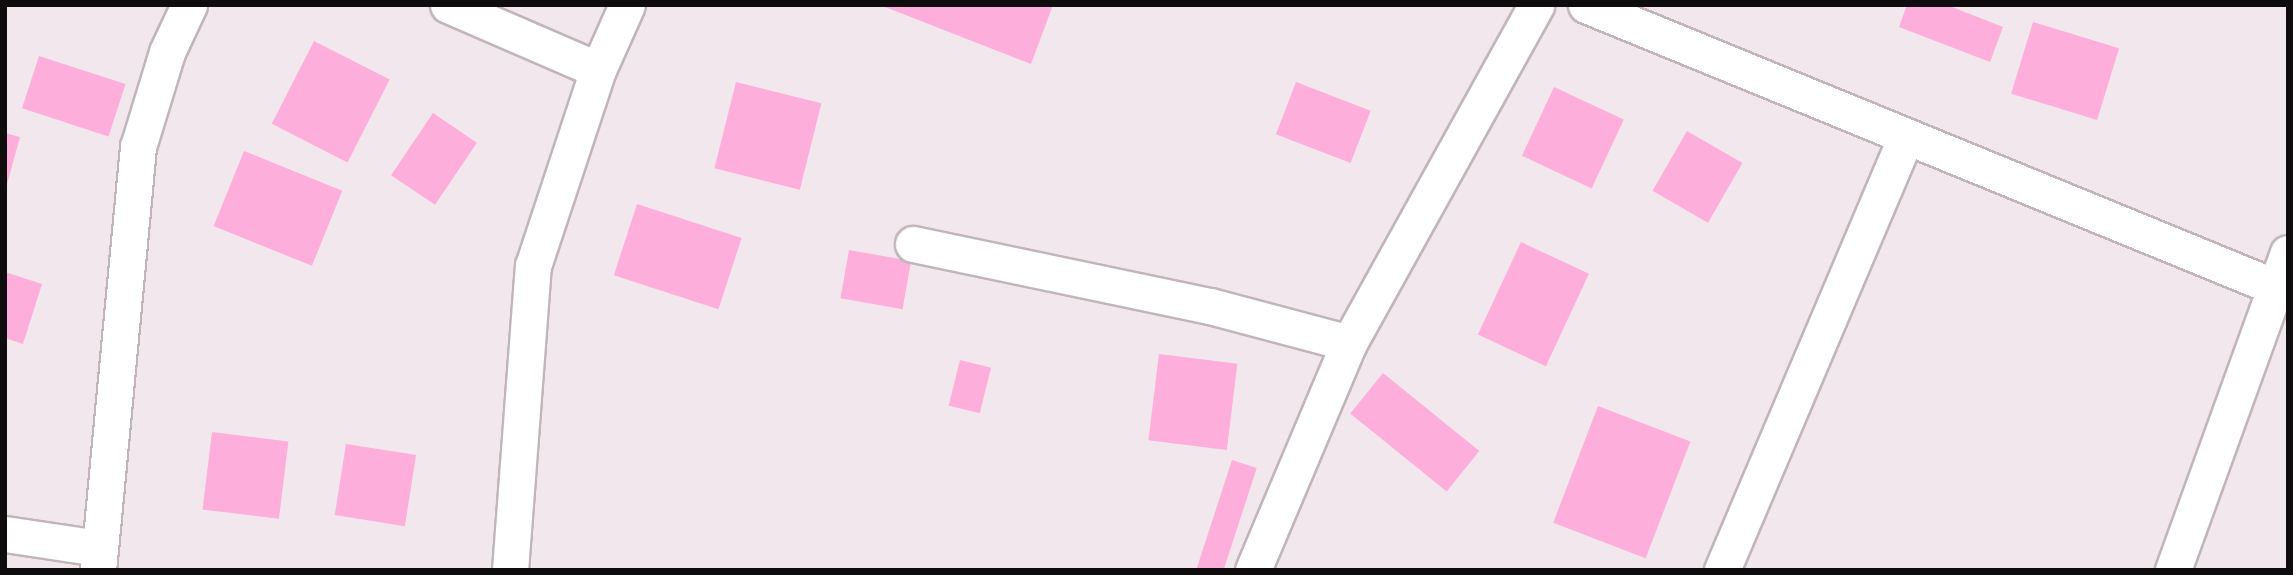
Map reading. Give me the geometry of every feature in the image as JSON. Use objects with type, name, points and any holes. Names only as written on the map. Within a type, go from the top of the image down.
[{"type":"street","points":[[5,534],[99,559],[138,147],[167,52],[189,5]]},
{"type":"street","points":[[448,5],[598,70]]},
{"type":"street","points":[[510,570],[533,266],[598,70],[627,5]]},
{"type":"street","points":[[1253,570],[1349,343],[1536,5]]},
{"type":"street","points":[[1586,5],[1905,138],[2276,287]]},
{"type":"street","points":[[1722,570],[1905,138]]},
{"type":"street","points":[[913,244],[1210,306],[1349,343]]},
{"type":"street","points":[[2173,570],[2288,253]]},
{"type":"building","points":[[880,5],[1053,5],[1031,64]]},
{"type":"building","points":[[1907,5],[1947,5],[2003,27],[1990,62],[1899,27]]},
{"type":"building","points":[[2033,22],[2119,48],[2097,120],[2011,94]]},
{"type":"building","points":[[314,41],[390,80],[348,162],[272,124]]},
{"type":"building","points":[[39,56],[126,84],[109,136],[22,108]]},
{"type":"building","points":[[736,82],[821,103],[800,190],[714,168]]},
{"type":"building","points":[[1296,82],[1371,111],[1351,163],[1276,134]]},
{"type":"building","points":[[1554,87],[1624,120],[1592,188],[1522,156]]},
{"type":"building","points":[[433,113],[477,143],[435,205],[391,175]]},
{"type":"building","points":[[1687,131],[1742,163],[1708,223],[1652,191]]},
{"type":"building","points":[[5,133],[20,137],[6,188],[5,188]]},
{"type":"building","points":[[244,151],[342,191],[312,266],[214,226]]},
{"type":"building","points":[[637,204],[742,238],[718,309],[614,275]]},
{"type":"building","points":[[1521,242],[1589,274],[1546,366],[1478,334]]},
{"type":"building","points":[[849,250],[911,261],[903,309],[840,298]]},
{"type":"building","points":[[5,272],[42,284],[23,344],[5,338]]},
{"type":"building","points":[[1159,354],[1237,364],[1227,450],[1148,440]]},
{"type":"building","points":[[960,360],[991,368],[980,413],[949,406]]},
{"type":"building","points":[[1383,373],[1479,451],[1447,491],[1350,413]]},
{"type":"building","points":[[1598,406],[1690,441],[1646,558],[1553,523]]},
{"type":"building","points":[[212,432],[288,441],[279,519],[202,509]]},
{"type":"building","points":[[346,444],[416,455],[405,526],[335,515]]},
{"type":"building","points":[[1232,460],[1257,468],[1224,570],[1196,569]]}]
